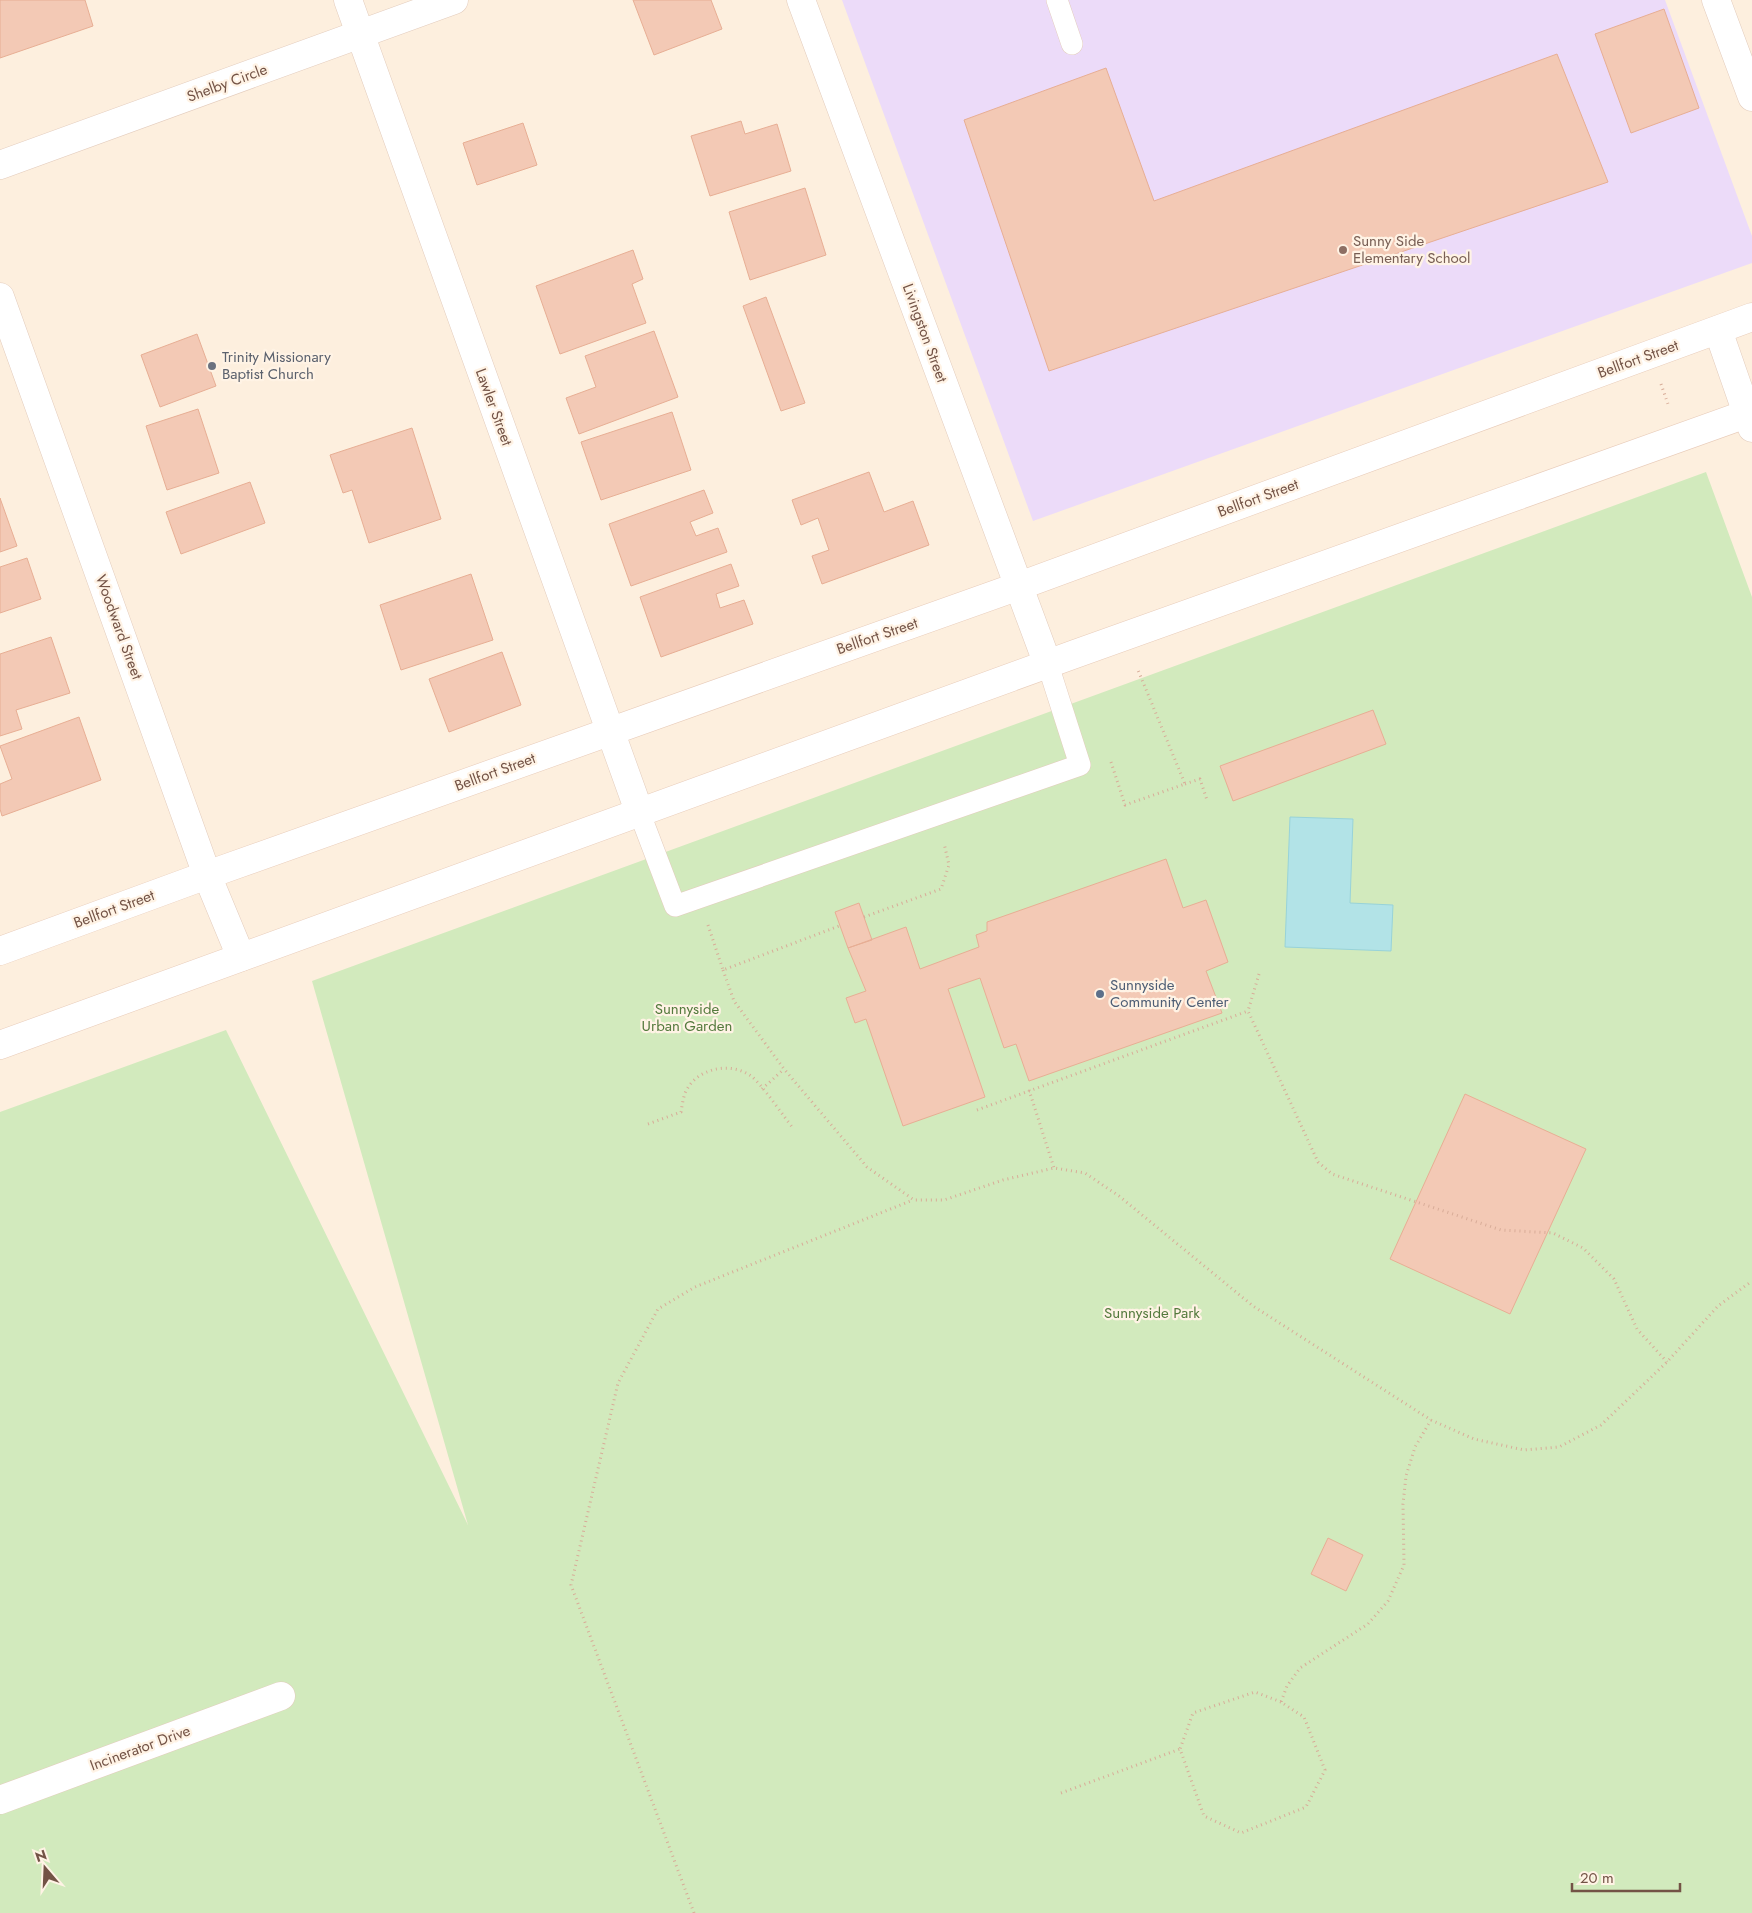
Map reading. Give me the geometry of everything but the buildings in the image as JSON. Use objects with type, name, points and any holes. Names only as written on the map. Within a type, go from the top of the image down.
[{"type":"main road","name":"Lawler Street","points":[[348,0],[640,814]]},
{"type":"main road","name":"Shelby Circle","points":[[0,165],[454,0]]},
{"type":"main road","name":"Livingston Street","points":[[801,0],[1048,665]]},
{"type":"main road","points":[[1716,0],[1752,97]]},
{"type":"main road","name":"Woodward Street","points":[[0,297],[207,875],[241,957]]},
{"type":"main road","name":"Bellfort Street","points":[[0,951],[610,730],[1019,586],[1752,317]]},
{"type":"main road","points":[[0,1045],[1048,665],[1750,418],[1718,330]]},
{"type":"main road","name":"Incinerator Drive","points":[[0,1800],[281,1696]]},
{"type":"lane","points":[[1057,0],[1072,44]]},
{"type":"lane","points":[[640,814],[675,906],[1080,765],[1048,665]]},
{"type":"path","points":[[1661,384],[1670,408]]},
{"type":"path","points":[[1138,670],[1185,784]]},
{"type":"path","points":[[1110,760],[1125,805],[1200,779],[1207,800]]},
{"type":"path","points":[[864,918],[941,888],[949,866],[938,815]]},
{"type":"path","points":[[699,898],[734,1001],[784,1069],[867,1167],[914,1200]]},
{"type":"path","points":[[723,970],[840,926]]},
{"type":"path","points":[[1259,974],[1248,1011],[1318,1162],[1332,1174],[1501,1230],[1553,1234],[1583,1248],[1614,1279],[1637,1328],[1667,1362]]},
{"type":"path","points":[[977,1110],[1248,1011]]},
{"type":"path","points":[[648,1124],[681,1112],[685,1093],[694,1079],[711,1070],[735,1068],[753,1077],[793,1128]]},
{"type":"path","points":[[762,1089],[784,1069]]},
{"type":"path","points":[[1029,1090],[1054,1168]]},
{"type":"path","points":[[694,1913],[571,1585],[618,1383],[658,1309],[695,1287],[914,1200],[944,1200],[1003,1180],[1054,1168],[1085,1173],[1118,1196],[1253,1306],[1431,1420],[1474,1439],[1524,1450],[1559,1446],[1602,1425],[1667,1362],[1718,1306],[1752,1281]]},
{"type":"path","points":[[1281,1702],[1288,1686],[1300,1668],[1368,1624],[1388,1601],[1404,1565],[1403,1504],[1406,1476],[1415,1447],[1431,1420]]},
{"type":"path","points":[[1255,1692],[1281,1702],[1304,1717],[1325,1770],[1306,1807],[1241,1833],[1204,1816],[1180,1749],[1194,1713],[1255,1692]]},
{"type":"path","points":[[1060,1793],[1180,1749]]},
{"type":"shaded area","name":"Sunny Side Elementary School","points":[[842,0],[1665,0],[1752,236],[1752,263],[1033,521]]},
{"type":"green space","name":"Sunnyside Park","points":[[1706,472],[1752,597],[1752,1913],[0,1913],[0,1112],[226,1030],[468,1525],[312,981]]},
{"type":"water","points":[[1290,817],[1353,819],[1350,903],[1393,905],[1391,951],[1285,947]]},
{"type":"place","name":"Sunny Side Elementary School","points":[[1343,250]]},
{"type":"place","name":"Trinity Missionary Baptist Church","points":[[212,366]]},
{"type":"place","name":"Sunnyside Community Center","points":[[1100,994]]},
{"type":"park label","name":"Sunnyside Urban Garden","points":[[687,1018]]}]
